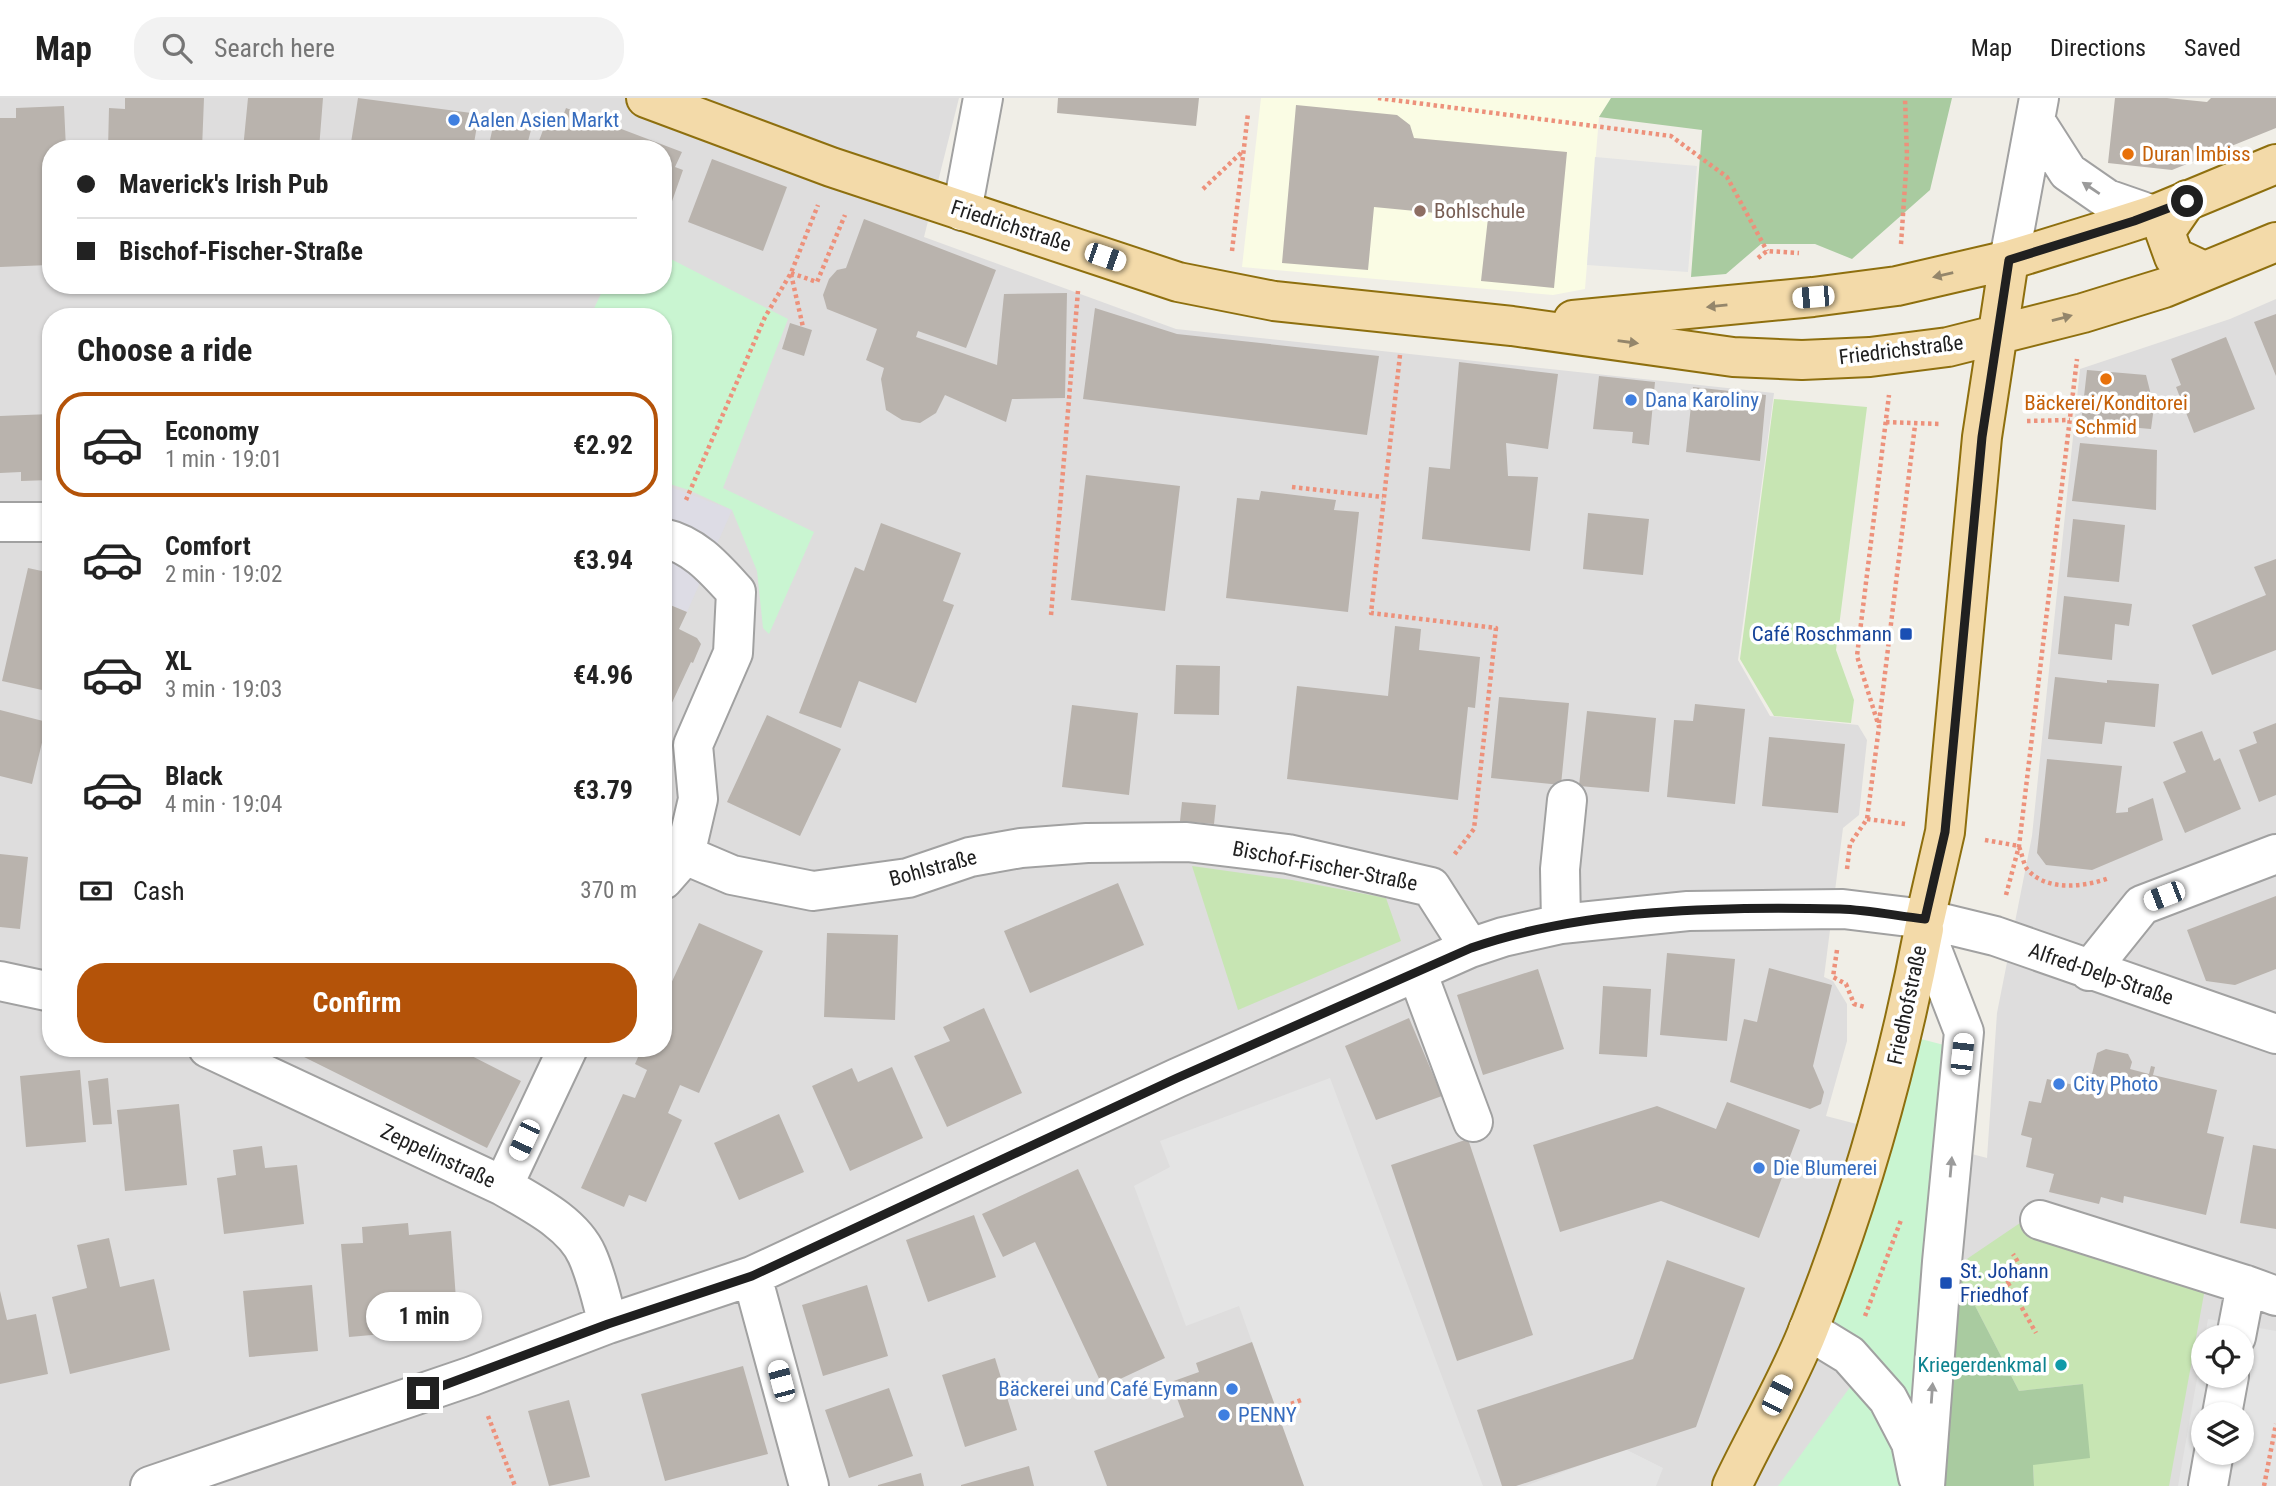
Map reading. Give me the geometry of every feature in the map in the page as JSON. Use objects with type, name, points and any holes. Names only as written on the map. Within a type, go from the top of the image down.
[{"type":"main road","name":"Friedrichstraße","points":[[646,98],[831,167],[1178,282],[1273,301],[1512,326],[1733,357],[1802,360],[1894,355],[1948,347],[2083,313],[2164,288],[2276,242]]},
{"type":"main road","name":"Friedrichstraße","points":[[1512,326],[1813,297],[1897,286],[2009,260],[2170,208],[2276,164]]},
{"type":"main road","points":[[2170,208],[2165,232],[2174,257],[2204,271]]},
{"type":"main road","name":"Friedhofstraße","points":[[1732,1486],[1808,1330],[1859,1188],[1882,1115],[1907,1018],[1945,832],[1982,437],[2009,260]]},
{"type":"street","points":[[962,211],[983,98]]},
{"type":"street","points":[[2038,110],[2068,172],[2107,199],[2170,208]]},
{"type":"street","name":"Friedhofstraße","points":[[2009,260],[2038,110]]},
{"type":"street","points":[[0,522],[42,522]]},
{"type":"street","name":"Bohlstraße","points":[[672,542],[709,562],[736,592],[733,653],[693,745],[698,799],[674,867],[813,891],[908,878],[970,857],[1021,848],[1087,843],[1187,842]]},
{"type":"street","points":[[1561,924],[1560,869],[1567,800]]},
{"type":"street","name":"Bischof-Fischer-Straße","points":[[1187,842],[1288,854],[1430,887],[1471,948]]},
{"type":"street","points":[[2089,971],[2142,905],[2276,854]]},
{"type":"street","points":[[150,1486],[472,1376],[608,1324],[752,1276],[1177,1078],[1471,948],[1503,937],[1561,924],[1688,911],[1843,909],[1925,924],[1964,1032],[1941,1262],[1923,1486]]},
{"type":"street","name":"Alfred-Delp-Straße","points":[[1925,924],[1995,936],[2276,1034]]},
{"type":"street","points":[[1417,972],[1474,1122]]},
{"type":"street","points":[[0,981],[42,986]]},
{"type":"street","points":[[503,1186],[564,1057]]},
{"type":"street","name":"Zeppelinstraße","points":[[259,1059],[548,1212],[569,1231],[587,1254],[608,1324]]},
{"type":"street","points":[[2040,1220],[2261,1291],[2243,1325]]},
{"type":"street","points":[[752,1276],[809,1486]]},
{"type":"street","points":[[1808,1330],[1849,1355],[1888,1399],[1911,1443],[1923,1486]]},
{"type":"street","points":[[2208,1486],[2212,1465]]},
{"type":"path","points":[[1378,98],[1671,136],[1727,177],[1767,251]]},
{"type":"path","points":[[1897,286],[1907,156],[1905,98]]},
{"type":"path","points":[[1227,291],[1248,113]]},
{"type":"path","points":[[1203,189],[1244,151]]},
{"type":"path","points":[[689,492],[765,317],[791,273],[817,206]]},
{"type":"path","points":[[791,273],[817,282],[848,208]]},
{"type":"path","points":[[1051,615],[1081,248]]},
{"type":"path","points":[[791,273],[803,327]]},
{"type":"path","points":[[2019,846],[2083,313]]},
{"type":"path","points":[[1405,314],[1371,613],[1496,628],[1474,830]]},
{"type":"path","points":[[1879,727],[1857,656],[1894,355]]},
{"type":"path","points":[[1843,909],[1850,844],[1867,819],[1915,425]]},
{"type":"path","points":[[1292,487],[1383,497]]},
{"type":"path","points":[[1988,1294],[2025,1273]]},
{"type":"path","points":[[2008,1283],[2036,1333]]},
{"type":"path","points":[[472,1376],[514,1486]]},
{"type":"path","points":[[1265,1414],[1301,1400]]},
{"type":"path","points":[[2264,1486],[2276,1424]]},
{"type":"shaded area","points":[[0,98],[959,98],[924,237],[1176,329],[1774,393],[1738,660],[1770,716],[1858,725],[1867,740],[1859,815],[1843,828],[1824,977],[1833,981],[1847,1004],[1847,1041],[1826,1116],[1987,1158],[1997,1013],[2032,836],[2080,369],[2230,319],[2276,299],[2276,1486],[0,1486]]},
{"type":"shaded area","name":"Bohlschule","points":[[1261,98],[1611,98],[1599,117],[1585,289],[1553,295],[1242,267]]},
{"type":"shaded area","points":[[1595,157],[1697,166],[1688,272],[1587,265]]},
{"type":"shaded area","points":[[672,487],[732,510],[687,612],[672,606]]},
{"type":"shaded area","points":[[1330,1078],[1483,1486],[1304,1486],[1239,1306],[1186,1326],[1134,1186],[1170,1167],[1160,1141]]},
{"type":"shaded area","points":[[2208,1319],[2242,1325],[2207,1325]]},
{"type":"shaded area","points":[[2254,1327],[2276,1331],[2276,1486],[2178,1486],[2191,1413],[2191,1465],[2254,1465],[2254,1402],[2193,1402],[2195,1388],[2254,1388]]},
{"type":"shaded area","points":[[1625,1449],[1663,1468],[1656,1486],[1525,1486]]},
{"type":"green space","points":[[1611,98],[1952,98],[1930,190],[1852,259],[1815,244],[1761,244],[1726,274],[1691,277],[1702,130],[1599,117]]},
{"type":"green space","points":[[672,260],[788,319],[723,488],[814,532],[769,634],[763,628],[757,571],[732,510],[672,485],[672,308],[594,308],[601,294],[672,294]]},
{"type":"green space","points":[[1774,399],[1867,407],[1836,650],[1854,700],[1851,723],[1774,716],[1740,659]]},
{"type":"green space","points":[[1192,866],[1292,880],[1386,898],[1401,941],[1238,1010]]},
{"type":"green space","points":[[1917,1038],[1944,1045],[1920,1436],[1825,1323]]},
{"type":"green space","points":[[2020,1223],[2206,1283],[2198,1325],[2191,1325],[2191,1365],[2169,1486],[2034,1486],[2033,1465],[2083,1384],[2019,1391],[1955,1267]]},
{"type":"green space","points":[[1955,1267],[2019,1391],[2083,1384],[2090,1458],[2033,1465],[2034,1486],[1937,1486]]},
{"type":"green space","points":[[1853,1383],[1877,1407],[1904,1464],[1905,1486],[1778,1486]]},
{"type":"building","points":[[125,98],[204,98],[202,140],[108,140],[109,108],[125,109]]},
{"type":"building","points":[[248,98],[323,98],[320,140],[244,140]]},
{"type":"building","points":[[358,98],[479,114],[475,140],[351,140]]},
{"type":"building","points":[[1058,98],[1199,98],[1196,126],[1057,113]]},
{"type":"building","points":[[2115,98],[2167,98],[2207,102],[2211,98],[2276,98],[2276,128],[2172,170],[2108,163]]},
{"type":"building","points":[[1296,105],[1397,115],[1410,125],[1414,138],[1567,152],[1554,288],[1481,281],[1488,218],[1374,207],[1368,270],[1282,263]]},
{"type":"building","points":[[64,106],[66,140],[42,140],[42,265],[0,267],[0,118],[16,118],[16,108]]},
{"type":"building","points":[[566,108],[650,140],[539,140],[546,122],[559,127]]},
{"type":"building","points":[[494,122],[531,130],[528,140],[490,140]]},
{"type":"building","points":[[672,148],[682,152],[675,167],[683,170],[672,201]]},
{"type":"building","points":[[712,159],[787,187],[763,251],[688,222]]},
{"type":"building","points":[[864,219],[996,270],[966,348],[918,331],[916,337],[997,365],[1004,294],[1067,293],[1065,398],[1012,399],[1006,422],[945,395],[936,413],[920,423],[902,420],[886,410],[881,379],[884,368],[866,360],[877,329],[827,309],[823,295],[829,279],[837,270],[846,268]]},
{"type":"building","points":[[1095,308],[1177,334],[1379,356],[1367,435],[1083,399]]},
{"type":"building","points":[[2276,314],[2276,376],[2254,322]]},
{"type":"building","points":[[790,323],[812,330],[804,356],[782,349]]},
{"type":"building","points":[[2226,337],[2255,409],[2194,433],[2176,387],[2181,385],[2171,359]]},
{"type":"building","points":[[1459,362],[1558,374],[1548,449],[1506,443],[1508,476],[1538,477],[1530,551],[1422,539],[1429,467],[1450,469]]},
{"type":"building","points":[[2087,370],[2146,375],[2154,407],[2151,429],[2081,423]]},
{"type":"building","points":[[1599,376],[1655,382],[1649,445],[1632,443],[1633,432],[1593,429]]},
{"type":"building","points":[[1693,387],[1766,395],[1760,461],[1686,452]]},
{"type":"building","points":[[42,414],[42,480],[21,481],[21,472],[0,473],[0,416]]},
{"type":"building","points":[[2080,443],[2157,450],[2156,510],[2072,501]]},
{"type":"building","points":[[1086,475],[1180,486],[1165,611],[1071,600]]},
{"type":"building","points":[[1261,491],[1336,500],[1334,510],[1359,512],[1348,612],[1226,598],[1237,498],[1259,500]]},
{"type":"building","points":[[1588,513],[1649,519],[1643,575],[1583,569]]},
{"type":"building","points":[[2073,519],[2125,525],[2119,582],[2067,577]]},
{"type":"building","points":[[881,523],[961,553],[943,601],[954,605],[916,703],[859,681],[841,728],[799,713],[855,567],[864,571]]},
{"type":"building","points":[[2276,559],[2276,650],[2212,675],[2192,625],[2266,595],[2254,567]]},
{"type":"building","points":[[28,568],[42,571],[42,690],[2,681]]},
{"type":"building","points":[[2064,596],[2132,604],[2129,626],[2115,624],[2112,660],[2058,654]]},
{"type":"building","points":[[672,606],[687,612],[679,629],[697,638],[701,644],[693,663],[691,662],[672,703]]},
{"type":"building","points":[[1395,626],[1421,629],[1419,650],[1480,657],[1475,708],[1468,707],[1458,800],[1287,779],[1297,686],[1388,696]]},
{"type":"building","points":[[1176,665],[1220,666],[1219,715],[1174,714]]},
{"type":"building","points":[[2055,677],[2107,683],[2107,680],[2159,684],[2155,727],[2105,722],[2102,744],[2048,739]]},
{"type":"building","points":[[1499,697],[1569,703],[1561,785],[1491,778]]},
{"type":"building","points":[[1695,704],[1745,709],[1735,804],[1667,797],[1674,720],[1693,721]]},
{"type":"building","points":[[1072,705],[1138,713],[1129,795],[1062,787]]},
{"type":"building","points":[[0,710],[42,721],[42,743],[32,784],[0,776]]},
{"type":"building","points":[[1587,711],[1656,718],[1649,792],[1579,786]]},
{"type":"building","points":[[767,715],[841,749],[800,836],[727,802]]},
{"type":"building","points":[[2276,723],[2276,795],[2259,802],[2239,750],[2257,743],[2253,732]]},
{"type":"building","points":[[2202,731],[2214,761],[2220,758],[2241,809],[2185,833],[2163,782],[2186,772],[2173,742]]},
{"type":"building","points":[[1769,737],[1845,744],[1838,813],[1762,806]]},
{"type":"building","points":[[2047,759],[2122,766],[2116,813],[2128,812],[2128,808],[2153,798],[2163,840],[2092,870],[2046,865],[2037,853]]},
{"type":"building","points":[[1182,802],[1216,805],[1214,824],[1180,821]]},
{"type":"building","points":[[0,854],[28,857],[20,929],[0,927]]},
{"type":"building","points":[[1118,883],[1144,945],[1030,993],[1004,931]]},
{"type":"building","points":[[2276,896],[2276,969],[2235,985],[2206,981],[2187,930]]},
{"type":"building","points":[[699,923],[763,951],[699,1093],[680,1085],[668,1113],[682,1120],[646,1202],[629,1195],[624,1207],[581,1188],[623,1094],[635,1098],[647,1070],[635,1064],[638,1057],[672,1057],[672,982]]},
{"type":"building","points":[[827,933],[898,935],[895,1020],[824,1017]]},
{"type":"building","points":[[1667,953],[1735,959],[1727,1041],[1660,1035]]},
{"type":"building","points":[[1769,968],[1832,985],[1813,1066],[1824,1092],[1821,1104],[1810,1109],[1730,1082],[1744,1019],[1757,1022]]},
{"type":"building","points":[[1538,969],[1564,1049],[1483,1075],[1457,995]]},
{"type":"building","points":[[1603,986],[1651,989],[1647,1057],[1599,1054]]},
{"type":"building","points":[[984,1008],[1022,1093],[947,1127],[914,1056],[950,1041],[943,1027]]},
{"type":"building","points":[[1409,1018],[1442,1096],[1376,1120],[1345,1046]]},
{"type":"building","points":[[2106,1049],[2128,1054],[2132,1062],[2130,1069],[2149,1074],[2151,1066],[2155,1067],[2153,1075],[2217,1090],[2207,1133],[2224,1137],[2206,1215],[2124,1196],[2123,1203],[2101,1197],[2099,1204],[2049,1192],[2054,1174],[2026,1167],[2032,1138],[2021,1135],[2029,1101],[2041,1103],[2047,1079],[2097,1090],[2098,1083],[2092,1074],[2097,1053]]},
{"type":"building","points":[[304,1057],[474,1057],[521,1081],[487,1148]]},
{"type":"building","points":[[892,1067],[923,1138],[850,1171],[812,1086],[852,1068],[858,1082]]},
{"type":"building","points":[[80,1070],[86,1142],[26,1147],[20,1076]]},
{"type":"building","points":[[108,1078],[112,1124],[93,1125],[88,1081]]},
{"type":"building","points":[[1727,1102],[1800,1130],[1759,1238],[1661,1201],[1560,1232],[1533,1145],[1657,1106],[1716,1129]]},
{"type":"building","points":[[179,1104],[187,1185],[125,1191],[117,1110]]},
{"type":"building","points":[[779,1114],[804,1172],[739,1200],[714,1143]]},
{"type":"building","points":[[1468,1139],[1533,1335],[1457,1361],[1391,1165]]},
{"type":"building","points":[[2253,1145],[2276,1149],[2276,1229],[2240,1223]]},
{"type":"building","points":[[262,1146],[265,1168],[297,1165],[304,1224],[224,1234],[217,1178],[236,1175],[233,1150]]},
{"type":"building","points":[[1078,1169],[1165,1358],[1103,1387],[1035,1242],[1003,1257],[982,1214]]},
{"type":"building","points":[[974,1215],[996,1277],[928,1302],[906,1240]]},
{"type":"building","points":[[408,1223],[409,1235],[451,1231],[456,1299],[442,1300],[445,1338],[407,1341],[406,1332],[349,1337],[341,1244],[363,1243],[362,1227]]},
{"type":"building","points":[[109,1238],[120,1287],[154,1279],[170,1350],[70,1374],[52,1297],[87,1288],[77,1245]]},
{"type":"building","points":[[1667,1260],[1745,1288],[1696,1427],[1516,1486],[1502,1486],[1477,1410],[1633,1359]]},
{"type":"building","points":[[312,1285],[318,1351],[249,1357],[243,1291]]},
{"type":"building","points":[[867,1285],[888,1356],[823,1376],[802,1305]]},
{"type":"building","points":[[0,1291],[7,1320],[36,1314],[48,1374],[0,1384]]},
{"type":"building","name":"PENNY","points":[[1252,1342],[1304,1486],[1107,1486],[1094,1451],[1184,1417],[1171,1382],[1199,1372],[1196,1363]]},
{"type":"building","points":[[995,1358],[1017,1430],[965,1447],[942,1375]]},
{"type":"building","points":[[743,1366],[768,1454],[665,1481],[641,1394]]},
{"type":"building","points":[[889,1388],[913,1456],[849,1478],[825,1410]]},
{"type":"building","points":[[569,1400],[590,1477],[549,1486],[528,1411]]},
{"type":"building","points":[[1029,1466],[1034,1486],[961,1486],[961,1485]]},
{"type":"building","points":[[921,1473],[924,1486],[878,1486],[878,1485]]},
{"type":"place","name":"Aalen Asien Markt","points":[[454,120]]},
{"type":"place","name":"Duran Imbiss","points":[[2128,154]]},
{"type":"place","name":"Bohlschule","points":[[1420,211]]},
{"type":"place","name":"Bäckerei/Konditorei Schmid","points":[[2106,379]]},
{"type":"place","name":"Dana Karoliny","points":[[1631,400]]},
{"type":"place","name":"Café Roschmann","points":[[1906,634]]},
{"type":"place","name":"City Photo","points":[[2059,1084]]},
{"type":"place","name":"Die Blumerei","points":[[1759,1168]]},
{"type":"place","name":"St. Johann Friedhof","points":[[1946,1283]]},
{"type":"place","name":"Kriegerdenkmal","points":[[2061,1365]]},
{"type":"place","name":"Bäckerei und Café Eymann","points":[[1232,1389]]},
{"type":"place","name":"PENNY","points":[[1224,1415]]},
{"type":"route","points":[[423,1393],[608,1324],[752,1276],[1177,1078],[1471,948],[1503,937],[1561,924],[1688,911],[1843,909],[1925,919],[1945,832],[1982,437],[2009,260],[2153,215],[2187,201]]}]
